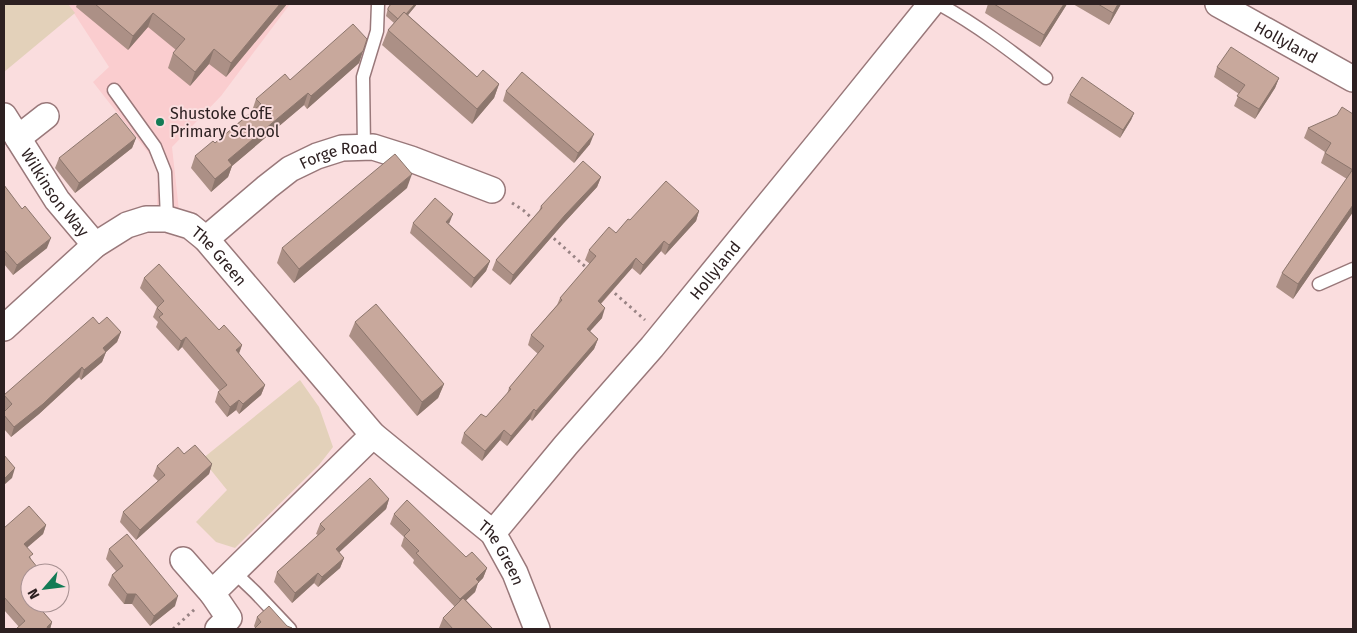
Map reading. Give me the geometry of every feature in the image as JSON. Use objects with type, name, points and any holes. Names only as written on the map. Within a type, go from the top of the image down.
[{"type":"street","name":"Hollyland","points":[[493,533],[566,445],[662,335],[931,4]]},
{"type":"street","name":"Hollyland","points":[[1218,4],[1353,79]]},
{"type":"street","name":"Wilkinson Way","points":[[4,116],[57,200],[95,245]]},
{"type":"street","name":"Wilkinson Way","points":[[18,138],[46,116]]},
{"type":"street","name":"Forge Road","points":[[206,239],[290,169],[317,156],[342,148],[373,148],[411,158],[492,190]]},
{"type":"street","name":"The Green","points":[[4,328],[95,245],[127,225],[146,219],[167,219],[190,226],[206,239],[373,435],[493,533],[515,573],[537,629]]},
{"type":"street","points":[[212,593],[373,435]]},
{"type":"street","points":[[183,560],[212,593],[229,618],[218,629]]},
{"type":"lane","points":[[364,148],[363,77],[377,31],[378,4]]},
{"type":"lane","points":[[939,4],[997,40],[1046,78]]},
{"type":"lane","points":[[114,90],[155,147],[165,172],[167,219]]},
{"type":"lane","points":[[1319,284],[1353,269]]},
{"type":"lane","points":[[234,572],[290,629]]},
{"type":"path","points":[[492,190],[523,210],[538,224]]},
{"type":"path","points":[[545,230],[596,276]]},
{"type":"path","points":[[603,283],[662,335]]},
{"type":"shaded area","points":[[4,4],[68,4],[75,13],[4,72]]},
{"type":"shaded area","name":"Shustoke CofE Primary School","points":[[68,4],[290,4],[221,96],[172,147],[179,211],[157,207],[158,165],[93,82],[109,67]]},
{"type":"shaded area","points":[[300,380],[319,407],[333,447],[319,465],[235,548],[216,542],[196,522],[227,490],[202,459]]},
{"type":"building","points":[[95,4],[280,4],[231,63],[214,49],[195,72],[173,53],[185,39],[153,13],[133,36]]},
{"type":"building","points":[[391,4],[415,4],[406,14],[404,12],[398,19],[388,10]]},
{"type":"building","points":[[994,4],[1064,4],[1044,35]]},
{"type":"building","points":[[1098,4],[1118,4],[1113,13]]},
{"type":"building","points":[[404,12],[477,77],[483,70],[499,84],[477,109],[388,30]]},
{"type":"building","points":[[353,24],[367,39],[363,51],[311,96],[308,93],[228,160],[232,165],[215,179],[195,156],[213,141],[215,143],[261,104],[256,99],[285,74],[290,80]]},
{"type":"building","points":[[1231,47],[1279,78],[1259,109],[1237,96],[1245,85],[1217,67]]},
{"type":"building","points":[[522,72],[594,134],[578,153],[506,91]]},
{"type":"building","points":[[1082,77],[1134,113],[1123,130],[1070,95]]},
{"type":"building","points":[[1342,107],[1353,114],[1353,170],[1325,153],[1331,143],[1308,128],[1337,115]]},
{"type":"building","points":[[116,113],[136,138],[79,183],[59,158]]},
{"type":"building","points":[[395,154],[412,174],[299,269],[282,248]]},
{"type":"building","points":[[583,161],[601,177],[513,275],[496,260],[542,208],[541,206]]},
{"type":"building","points":[[1353,169],[1353,205],[1298,284],[1282,273]]},
{"type":"building","points":[[666,181],[699,211],[669,245],[664,241],[643,265],[636,258],[598,301],[605,308],[587,329],[598,339],[536,411],[534,409],[511,436],[504,430],[485,451],[464,433],[481,414],[486,417],[511,389],[509,388],[544,346],[531,335],[562,300],[560,298],[596,256],[589,250],[609,227],[616,233]]},
{"type":"building","points":[[4,185],[22,209],[25,206],[51,238],[17,265],[4,251]]},
{"type":"building","points":[[435,198],[453,214],[446,222],[490,261],[474,278],[413,223]]},
{"type":"building","points":[[159,264],[219,330],[224,325],[242,345],[236,350],[265,385],[243,404],[239,400],[230,407],[218,392],[227,385],[186,337],[181,341],[159,317],[163,314],[157,308],[164,301],[144,278]]},
{"type":"building","points":[[376,304],[444,384],[422,402],[355,322]]},
{"type":"building","points":[[93,317],[99,324],[107,317],[121,332],[103,348],[106,352],[84,370],[82,367],[43,404],[14,427],[4,415],[4,412],[12,404],[4,395]]},
{"type":"building","points":[[195,445],[212,464],[140,530],[123,512],[165,475],[157,466],[178,447],[184,454]]},
{"type":"building","points":[[4,455],[15,468],[4,479]]},
{"type":"building","points":[[370,478],[389,499],[336,549],[344,558],[322,577],[318,573],[295,593],[277,572],[325,529],[320,524]]},
{"type":"building","points":[[407,500],[466,557],[472,552],[487,568],[476,579],[479,582],[460,599],[416,553],[419,551],[404,536],[410,530],[394,514]]},
{"type":"building","points":[[29,506],[46,525],[24,544],[33,554],[29,557],[34,563],[20,563],[20,613],[44,613],[52,622],[47,627],[48,629],[16,629],[25,621],[4,597],[4,528]]},
{"type":"building","points":[[127,534],[178,596],[154,616],[136,594],[127,594],[112,575],[123,566],[109,549]]},
{"type":"building","points":[[463,598],[493,629],[453,629],[443,618]]},
{"type":"building","points":[[269,606],[287,626],[292,628],[254,629],[261,622],[257,617]]},
{"type":"place","name":"Shustoke CofE Primary School","points":[[160,122]]}]
